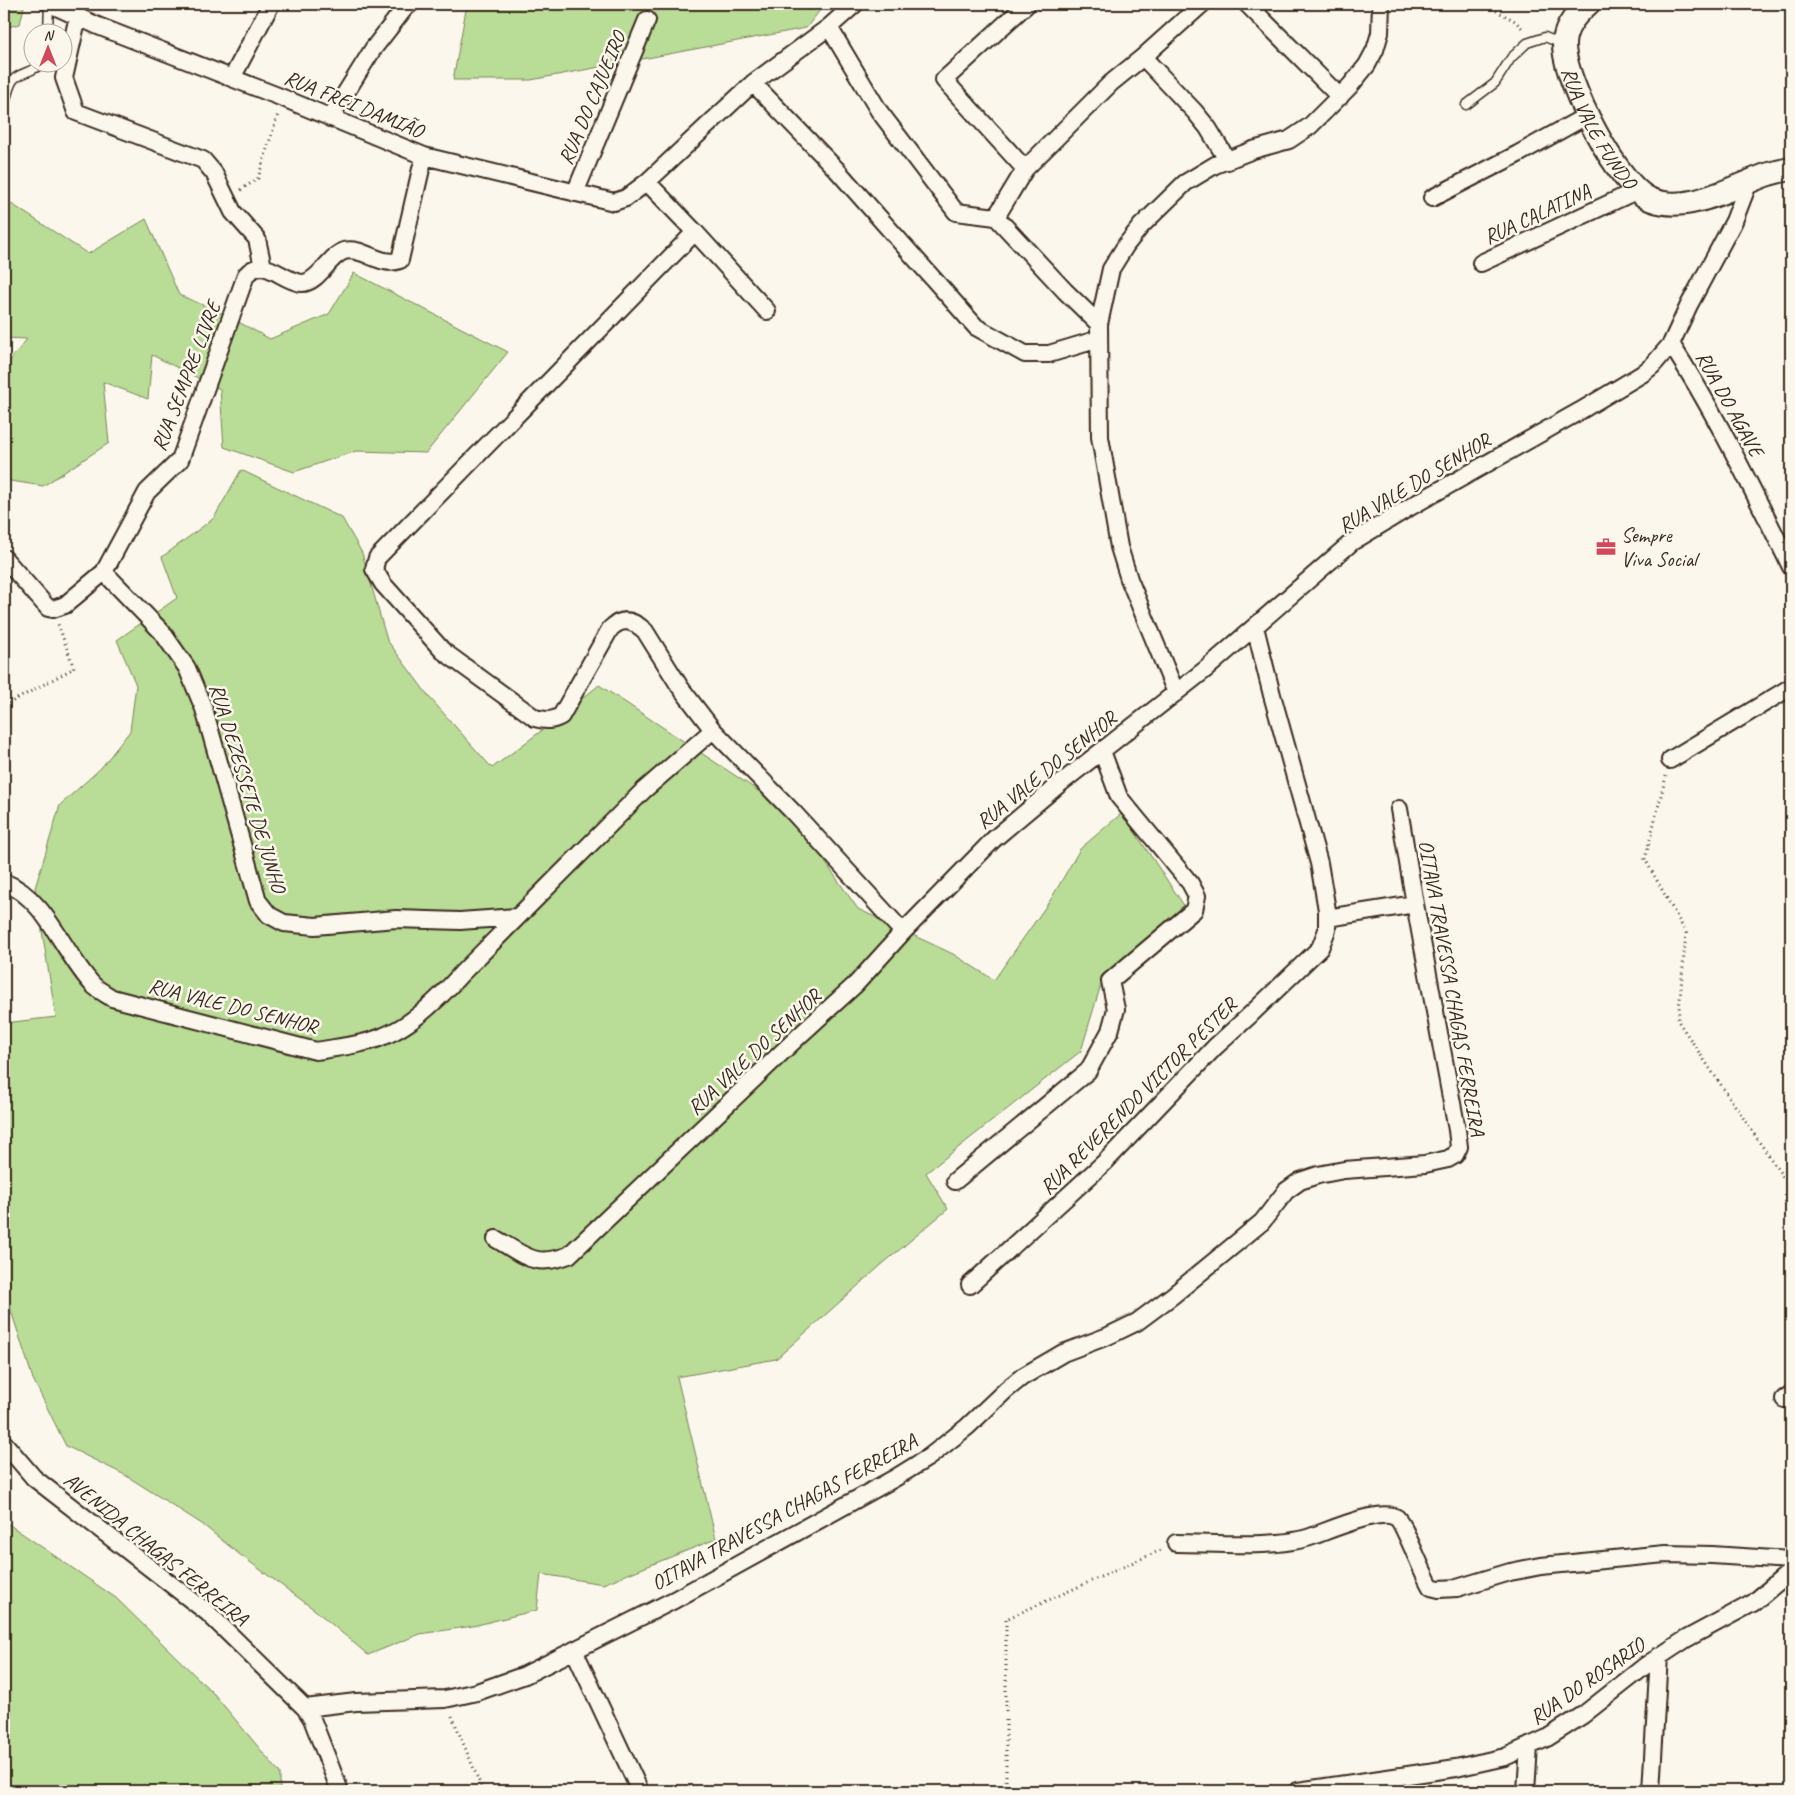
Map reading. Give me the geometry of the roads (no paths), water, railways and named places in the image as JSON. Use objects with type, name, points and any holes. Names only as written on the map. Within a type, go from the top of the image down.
[{"type":"street","name":"RUA FREI DAMIÃO","points":[[50,4],[98,26],[283,98],[424,156],[614,202],[626,198],[647,182],[753,83],[829,27],[855,4]]},
{"type":"street","points":[[232,78],[271,4]]},
{"type":"street","points":[[330,118],[373,49],[410,4]]},
{"type":"street","points":[[1025,169],[944,80],[1027,4]]},
{"type":"street","points":[[996,217],[1025,169],[1111,83],[1202,4]]},
{"type":"street","points":[[1247,4],[1340,97]]},
{"type":"street","points":[[1176,693],[1129,579],[1119,547],[1100,437],[1099,331],[1112,269],[1126,245],[1141,226],[1185,183],[1215,165],[1253,150],[1289,140],[1310,126],[1340,97],[1367,65],[1375,50],[1380,33],[1381,4]]},
{"type":"street","points":[[1564,44],[1568,28],[1577,14],[1588,4]]},
{"type":"street","points":[[78,16],[64,78],[76,112],[203,160],[214,173],[233,212],[256,239],[263,267],[293,281],[304,283],[311,280],[337,256],[346,251],[354,251],[390,262],[400,260],[424,156]]},
{"type":"street","name":"RUA DO CAJUEIRO","points":[[575,193],[647,20]]},
{"type":"street","points":[[829,27],[879,111],[956,212],[996,217],[1065,291],[1099,331]]},
{"type":"street","name":"RUA VALE FUNDO","points":[[1564,44],[1567,66],[1588,115],[1618,169],[1645,195]]},
{"type":"street","points":[[1143,57],[1196,112],[1228,161]]},
{"type":"street","points":[[753,83],[836,169],[976,328],[1025,354],[1049,354],[1099,331]]},
{"type":"street","points":[[1432,198],[1518,154],[1588,115]]},
{"type":"street","points":[[1645,195],[1664,203],[1688,202],[1713,197],[1769,174],[1791,169]]},
{"type":"street","points":[[647,182],[767,311]]},
{"type":"street","name":"RUA VALE DO SENHOR","points":[[496,1239],[533,1260],[553,1261],[569,1255],[856,984],[903,932],[994,839],[1256,627],[1352,542],[1402,511],[1580,411],[1652,366],[1671,344],[1689,305],[1734,221],[1749,182]]},
{"type":"street","name":"RUA CALATINA","points":[[1482,264],[1645,195]]},
{"type":"street","points":[[695,232],[377,558],[374,569],[383,584],[443,651],[535,718],[545,721],[561,716],[610,629],[616,623],[628,621],[637,624],[645,631],[680,687],[713,730],[794,813],[903,932]]},
{"type":"street","name":"RUA SEMPRE LIVRE","points":[[4,558],[50,608],[65,605],[104,572],[147,492],[180,460],[246,275],[252,269],[263,267]]},
{"type":"street","name":"RUA DO AGAVE","points":[[1671,344],[1696,382],[1791,567]]},
{"type":"street","name":"RUA DEZESSETE DE JUNHO","points":[[104,572],[162,632],[187,668],[204,709],[258,901],[269,915],[284,923],[315,926],[396,919],[460,921],[517,916]]},
{"type":"street","points":[[1256,627],[1272,694],[1319,863],[1327,910],[1327,924],[1414,904]]},
{"type":"street","points":[[1670,760],[1791,687]]},
{"type":"street","name":"RUA VALE DO SENHOR","points":[[4,882],[12,885],[36,905],[94,986],[112,998],[316,1050],[348,1046],[384,1036],[410,1021],[439,998],[517,916],[643,791],[713,730]]},
{"type":"street","points":[[955,1181],[1088,1071],[1110,1031],[1116,1009],[1110,982],[1194,910],[1197,896],[1190,883],[1119,798],[1102,751]]},
{"type":"street","name":"OITAVA TRAVESSA CHAGAS FERREIRA","points":[[305,1708],[356,1702],[445,1699],[477,1692],[525,1675],[674,1600],[895,1478],[929,1456],[959,1433],[1006,1390],[1030,1372],[1063,1353],[1108,1336],[1144,1317],[1262,1222],[1286,1191],[1300,1181],[1344,1170],[1425,1164],[1448,1160],[1455,1155],[1459,1147],[1458,1130],[1414,904],[1399,809]]},
{"type":"street","name":"RUA REVERENDO VICTOR PESTER","points":[[970,1285],[1105,1162],[1215,1047],[1320,948],[1327,924]]},
{"type":"street","name":"AVENIDA CHAGAS FERREIRA","points":[[4,1443],[34,1478],[208,1613],[305,1708],[312,1719],[340,1791]]},
{"type":"street","points":[[1176,1543],[1276,1543],[1311,1537],[1352,1522],[1387,1515],[1397,1518],[1403,1526],[1425,1577],[1431,1587],[1439,1589],[1456,1588],[1510,1572],[1540,1566],[1665,1554],[1791,1560]]},
{"type":"street","name":"RUA DO ROSARIO","points":[[1298,1791],[1400,1784],[1456,1768],[1506,1757],[1548,1738],[1582,1715],[1659,1656],[1686,1639],[1753,1603],[1791,1571]]},
{"type":"street","points":[[574,1650],[640,1791]]},
{"type":"street","points":[[1651,1791],[1659,1656]]},
{"type":"street","points":[[1526,1791],[1528,1746]]},
{"type":"lane","points":[[49,22],[50,4]]},
{"type":"lane","points":[[1466,106],[1495,83],[1511,58],[1527,43],[1545,37],[1564,44]]},
{"type":"lane","points":[[4,107],[13,80],[29,72]]},
{"type":"place","name":"Sempre Viva Social","points":[[1606,547]]}]
